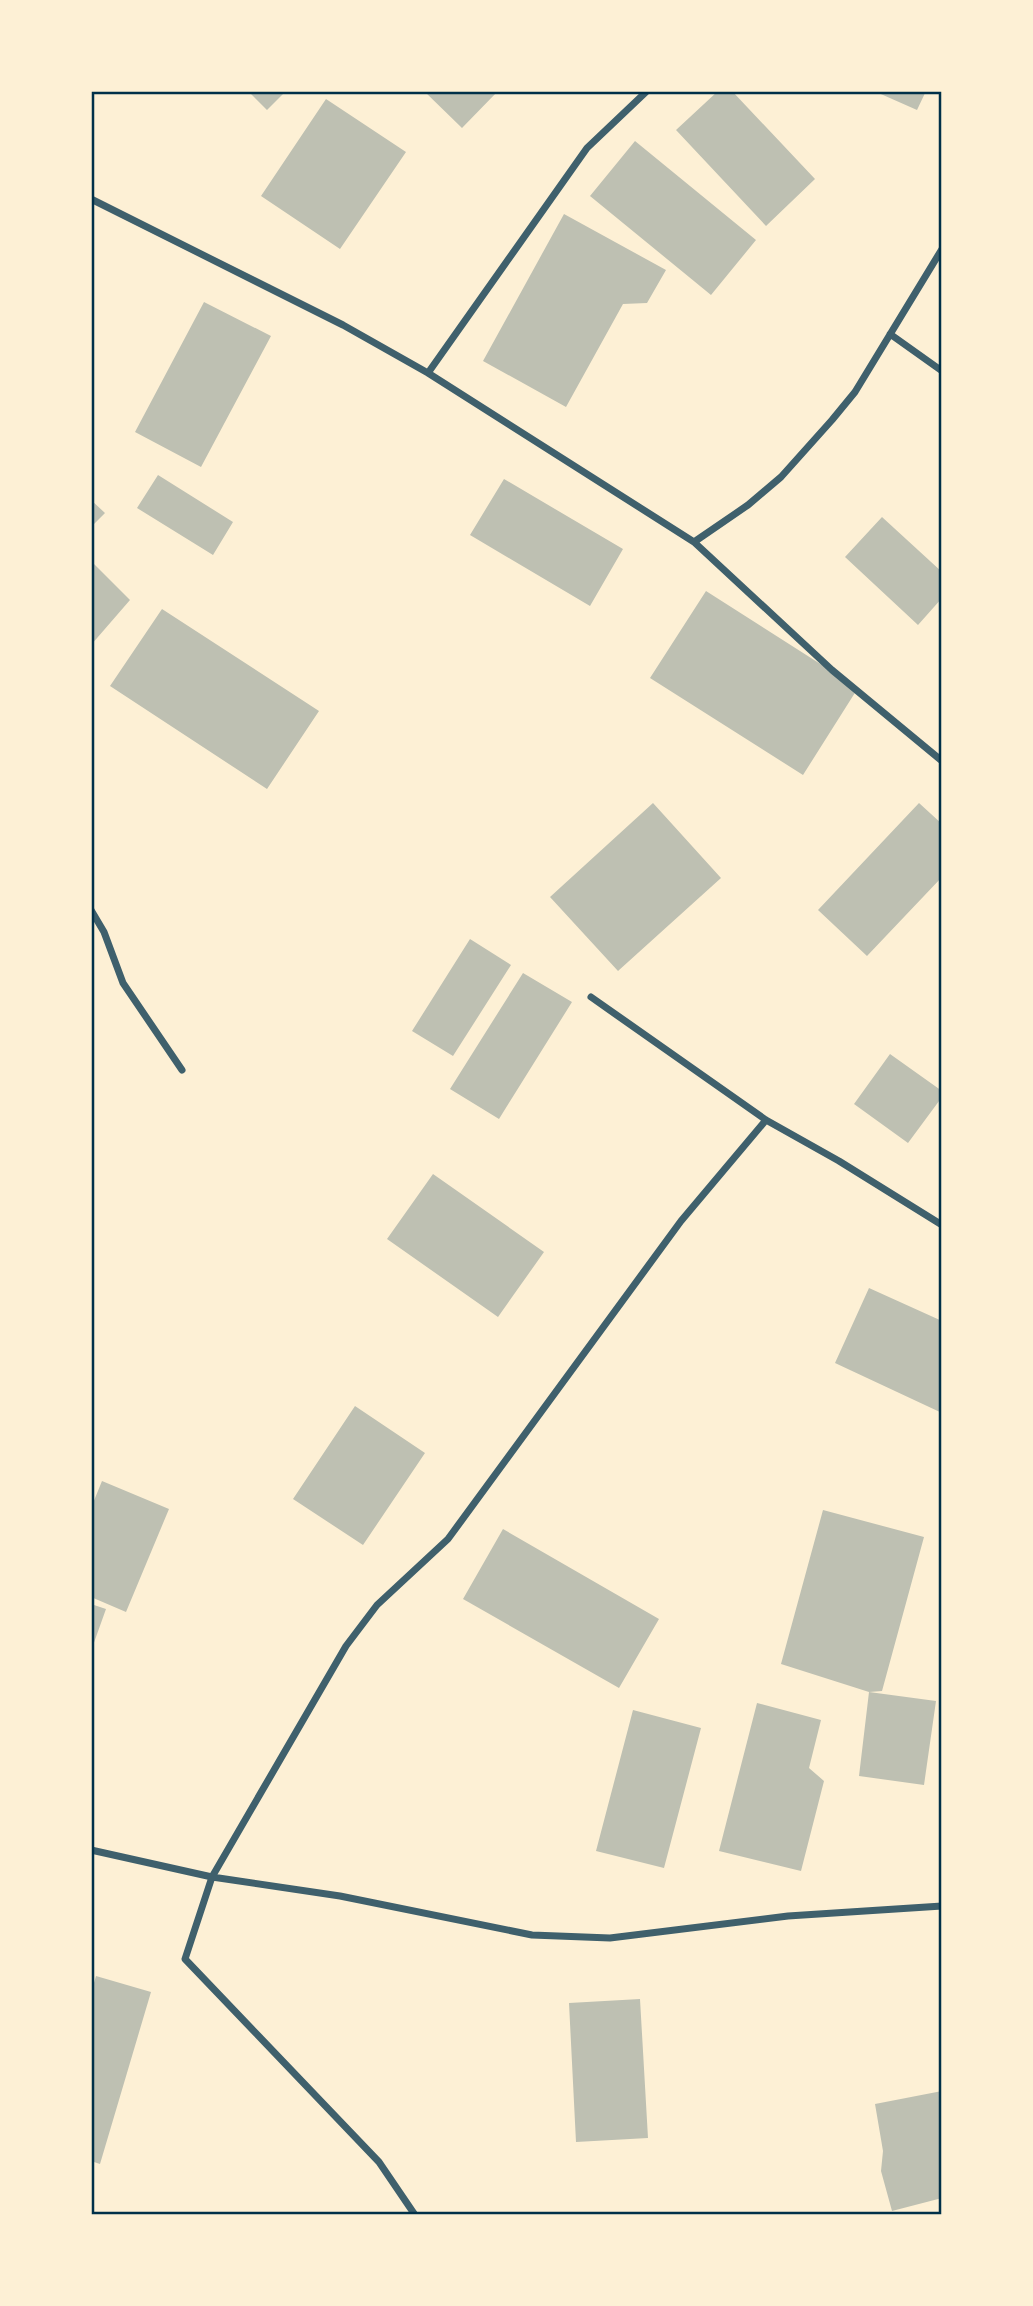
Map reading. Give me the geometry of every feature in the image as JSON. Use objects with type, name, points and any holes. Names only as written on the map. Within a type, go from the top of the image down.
[{"type":"street","points":[[428,373],[587,148],[647,91]]},
{"type":"street","points":[[91,199],[343,326],[428,373],[694,542],[832,670],[942,761]]},
{"type":"street","points":[[694,542],[748,505],[781,477],[855,392],[942,249]]},
{"type":"street","points":[[890,334],[942,371]]},
{"type":"street","points":[[91,910],[104,932],[123,983],[182,1070]]},
{"type":"street","points":[[591,997],[766,1120],[839,1161],[942,1225]]},
{"type":"street","points":[[415,2215],[379,2162],[185,1959],[212,1877],[346,1646],[377,1605],[448,1539],[681,1222],[766,1120]]},
{"type":"street","points":[[91,1850],[212,1877],[340,1896],[532,1935],[610,1938],[788,1916],[942,1906]]},
{"type":"building","points":[[248,91],[286,91],[267,110]]},
{"type":"building","points":[[424,91],[498,91],[462,128]]},
{"type":"building","points":[[718,91],[732,91],[815,179],[766,226],[676,130]]},
{"type":"building","points":[[874,91],[926,91],[917,110]]},
{"type":"building","points":[[326,99],[406,152],[340,249],[261,196]]},
{"type":"building","points":[[635,141],[756,240],[711,295],[590,196]]},
{"type":"building","points":[[564,214],[666,270],[647,303],[623,304],[566,407],[483,361]]},
{"type":"building","points":[[204,302],[271,336],[201,467],[135,432]]},
{"type":"building","points":[[158,475],[233,522],[213,555],[137,508]]},
{"type":"building","points":[[504,479],[623,549],[590,606],[470,535]]},
{"type":"building","points":[[91,500],[105,513],[91,527]]},
{"type":"building","points":[[882,517],[942,572],[942,598],[918,625],[845,557]]},
{"type":"building","points":[[91,561],[130,600],[91,645]]},
{"type":"building","points":[[706,591],[858,688],[803,775],[650,678]]},
{"type":"building","points":[[162,609],[319,711],[267,789],[110,686]]},
{"type":"building","points":[[653,803],[721,878],[618,971],[550,897]]},
{"type":"building","points":[[919,803],[942,824],[942,877],[867,956],[818,910]]},
{"type":"building","points":[[470,939],[511,965],[453,1056],[412,1031]]},
{"type":"building","points":[[523,973],[572,1002],[499,1119],[450,1089]]},
{"type":"building","points":[[890,1054],[942,1091],[942,1097],[908,1143],[854,1104]]},
{"type":"building","points":[[433,1174],[544,1252],[498,1317],[387,1239]]},
{"type":"building","points":[[869,1288],[942,1321],[942,1413],[835,1363]]},
{"type":"building","points":[[355,1406],[425,1453],[363,1545],[293,1499]]},
{"type":"building","points":[[102,1481],[169,1509],[126,1612],[91,1597],[91,1508]]},
{"type":"building","points":[[823,1510],[924,1537],[882,1691],[869,1692],[781,1664]]},
{"type":"building","points":[[503,1529],[659,1619],[619,1688],[463,1599]]},
{"type":"building","points":[[91,1604],[106,1609],[91,1651]]},
{"type":"building","points":[[869,1692],[936,1701],[924,1785],[859,1776]]},
{"type":"building","points":[[757,1703],[821,1720],[809,1768],[824,1781],[801,1871],[719,1851]]},
{"type":"building","points":[[633,1710],[701,1728],[664,1868],[596,1851]]},
{"type":"building","points":[[96,1976],[151,1992],[100,2164],[91,2161],[91,1993]]},
{"type":"building","points":[[640,1999],[648,2138],[576,2142],[569,2003]]},
{"type":"building","points":[[942,2091],[942,2198],[892,2211],[881,2171],[883,2151],[875,2104]]}]
